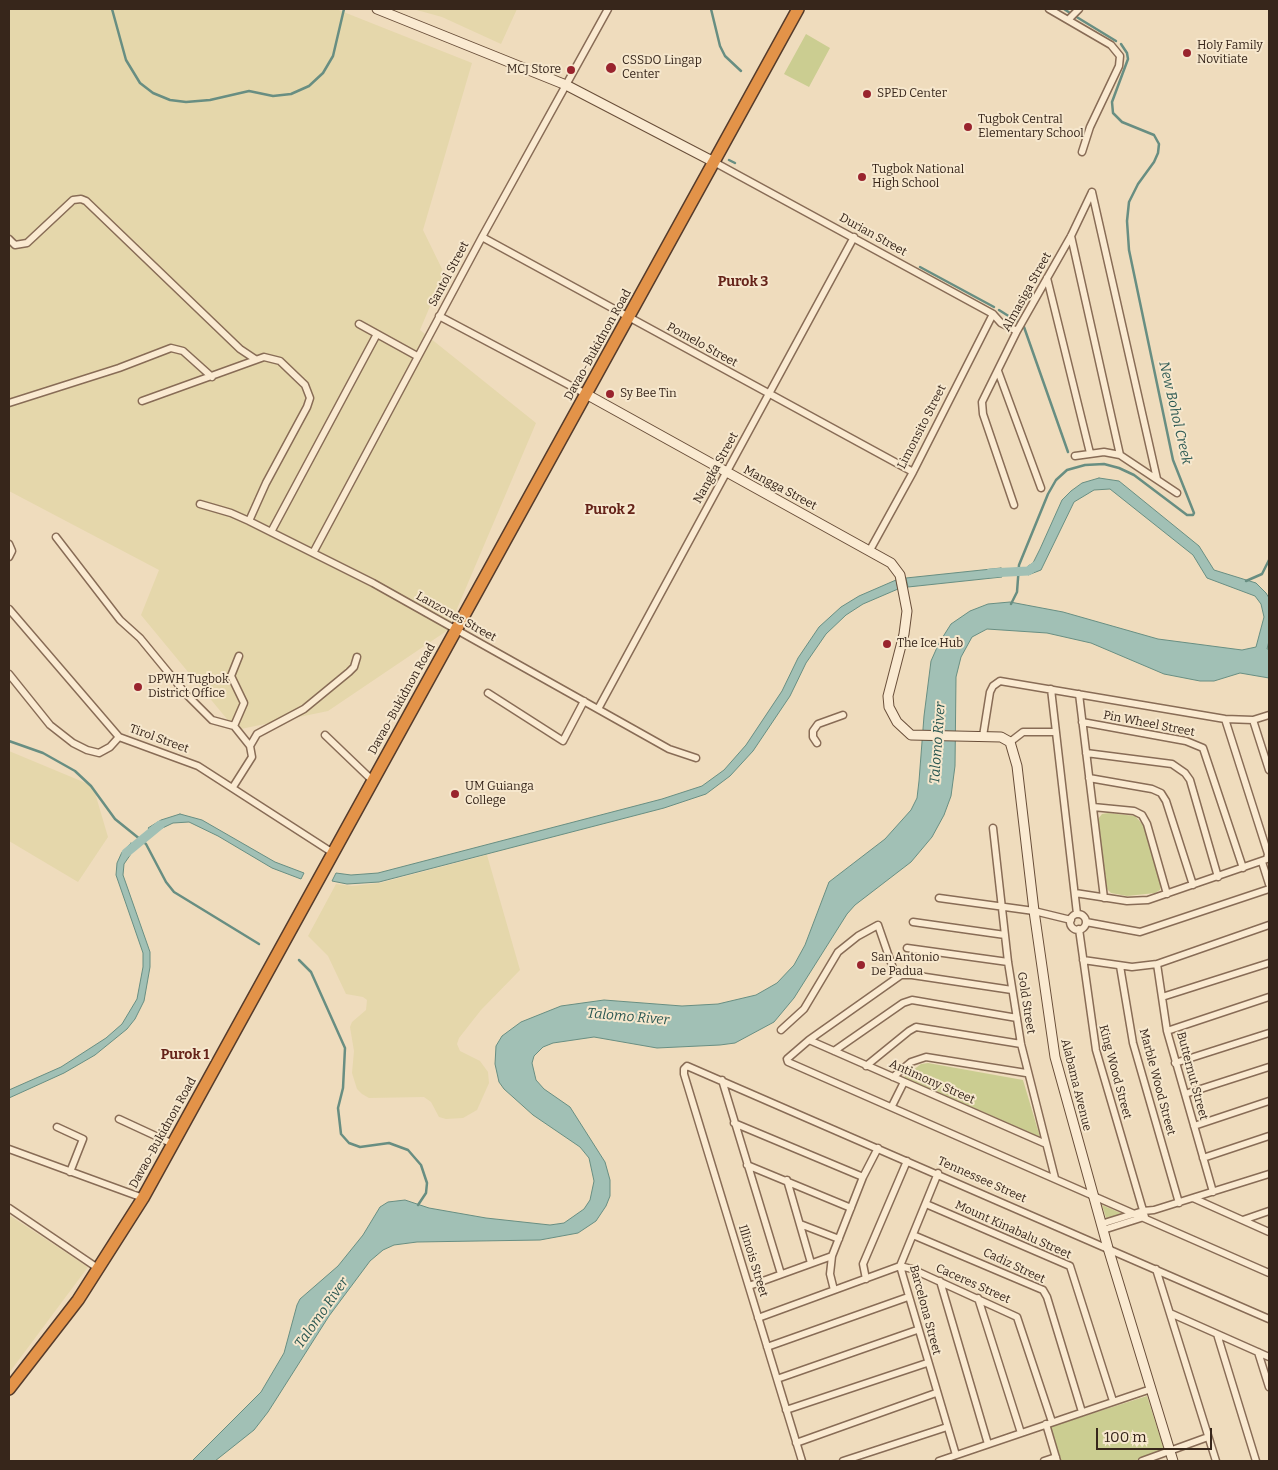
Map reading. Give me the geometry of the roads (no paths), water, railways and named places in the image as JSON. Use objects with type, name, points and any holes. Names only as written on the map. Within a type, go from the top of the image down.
[{"type":"highway","name":"Davao-Bukidnon Road","points":[[9,1389],[99,1270],[143,1198],[798,9]]},
{"type":"street","points":[[377,9],[566,85],[714,162]]},
{"type":"street","name":"Santol Street","points":[[314,553],[417,356],[608,9]]},
{"type":"street","points":[[1049,9],[1111,45],[1120,56],[1119,66],[1090,127],[1082,152]]},
{"type":"street","points":[[1068,20],[1079,9]]},
{"type":"street","name":"Durian Street","points":[[714,162],[993,314],[1005,326],[1017,332]]},
{"type":"street","name":"Almasiga Street","points":[[1014,505],[982,414],[982,402],[1017,332],[1071,236],[1092,192],[1157,479]]},
{"type":"street","points":[[9,240],[15,245],[27,243],[72,200],[81,199],[86,201],[240,349],[255,359]]},
{"type":"street","points":[[1071,236],[1120,454]]},
{"type":"street","name":"Pomelo Street","points":[[482,237],[913,472]]},
{"type":"street","name":"Nangka Street","points":[[598,709],[854,237]]},
{"type":"street","points":[[1047,278],[1090,453]]},
{"type":"street","name":"Limonsito Street","points":[[870,550],[913,472],[993,314]]},
{"type":"street","name":"Mangga Street","points":[[439,316],[586,394],[726,473],[870,550],[895,566],[904,592],[907,611],[906,626],[892,675],[888,701],[900,726],[907,733],[914,736],[983,736]]},
{"type":"street","points":[[359,324],[417,356]]},
{"type":"street","points":[[271,532],[377,334]]},
{"type":"street","points":[[9,402],[175,348],[182,351],[212,377]]},
{"type":"street","points":[[142,401],[264,357],[280,361],[305,385],[310,398],[307,407],[266,484],[249,521]]},
{"type":"street","points":[[998,372],[1041,488]]},
{"type":"street","points":[[1076,456],[1090,453],[1120,454],[1177,493]]},
{"type":"street","name":"Lanzones Street","points":[[200,504],[231,513],[249,521],[373,583],[669,749],[696,758]]},
{"type":"street","points":[[56,537],[120,620],[140,638],[186,694],[212,720],[234,726],[250,746],[252,757],[250,762],[233,787]]},
{"type":"street","points":[[9,544],[12,552],[9,557]]},
{"type":"street","name":"Tirol Street","points":[[9,609],[120,737],[198,766],[333,853]]},
{"type":"street","points":[[234,726],[244,703],[231,676],[231,671],[238,656]]},
{"type":"street","points":[[250,746],[257,734],[304,709],[350,672],[354,668],[357,657]]},
{"type":"street","points":[[9,675],[50,725],[73,743],[87,750],[99,753],[110,747],[120,737]]},
{"type":"street","points":[[1054,732],[1023,732],[1010,742],[1001,738],[983,736],[990,692],[995,684],[1004,681],[1225,719],[1253,720],[1269,715]]},
{"type":"street","points":[[1051,689],[1054,732],[1077,914]]},
{"type":"street","points":[[488,693],[563,741],[584,701]]},
{"type":"street","points":[[1079,694],[1104,898]]},
{"type":"street","points":[[817,743],[812,731],[818,724],[843,715]]},
{"type":"street","points":[[1225,719],[1265,860],[1269,884]]},
{"type":"street","points":[[1253,720],[1269,770]]},
{"type":"street","name":"Pin Wheel Street","points":[[1082,722],[1186,741],[1202,748],[1242,868]]},
{"type":"street","points":[[325,735],[373,781]]},
{"type":"street","name":"Alabama Avenue","points":[[1010,742],[1017,766],[1034,911],[1055,1057],[1108,1248],[1173,1461]]},
{"type":"street","points":[[1086,753],[1172,764],[1185,773],[1190,780],[1218,876]]},
{"type":"street","points":[[1090,778],[1152,789],[1161,793],[1166,801],[1193,885]]},
{"type":"street","points":[[1093,807],[1134,812],[1142,815],[1147,824],[1167,894]]},
{"type":"street","name":"Gold Street","points":[[993,828],[1008,962],[1026,1073],[1055,1178]]},
{"type":"street","points":[[1075,893],[1140,901],[1167,894],[1265,860]]},
{"type":"street","points":[[1086,922],[1140,932],[1269,889]]},
{"type":"street","points":[[939,898],[1034,911],[1071,920]]},
{"type":"street","points":[[1077,914],[1083,916],[1086,922]]},
{"type":"street","points":[[1071,920],[1077,914]]},
{"type":"street","points":[[1071,920],[1072,927],[1079,929],[1086,922]]},
{"type":"street","points":[[913,922],[1005,935]]},
{"type":"street","points":[[781,1030],[804,1009],[838,952],[858,936],[878,925],[896,977]]},
{"type":"street","points":[[1082,960],[1120,966],[1156,964],[1269,925]]},
{"type":"street","name":"King Wood Street","points":[[1079,929],[1096,1050],[1141,1214]]},
{"type":"street","points":[[907,948],[1008,962]]},
{"type":"street","points":[[1162,997],[1269,963]]},
{"type":"street","name":"Butternut Street","points":[[1156,964],[1167,1031],[1213,1192]]},
{"type":"street","name":"Marble Wood Street","points":[[1120,966],[1133,1043],[1179,1203]]},
{"type":"street","points":[[1012,990],[912,975],[896,977],[809,1040],[787,1059],[788,1062],[1141,1214],[1269,1273]]},
{"type":"street","points":[[1167,1031],[1269,998]]},
{"type":"street","points":[[834,1051],[904,1003],[912,1000],[1017,1018]]},
{"type":"street","points":[[866,1066],[916,1027],[1021,1044]]},
{"type":"street","points":[[1176,1063],[1269,1033]]},
{"type":"street","name":"Antimony Street","points":[[809,1040],[1046,1144]]},
{"type":"street","points":[[893,1077],[911,1062],[926,1057],[1026,1073]]},
{"type":"street","name":"Tennessee Street","points":[[685,1067],[689,1066],[938,1173],[1269,1319]]},
{"type":"street","points":[[1184,1094],[1269,1066]]},
{"type":"street","name":"Illinois Street","points":[[685,1067],[684,1074],[802,1461]]},
{"type":"street","points":[[722,1080],[782,1274]]},
{"type":"street","points":[[892,1106],[904,1082]]},
{"type":"street","points":[[1194,1126],[1269,1101]]},
{"type":"street","points":[[119,1119],[173,1144]]},
{"type":"street","points":[[734,1123],[863,1177]]},
{"type":"street","points":[[56,1127],[82,1139],[70,1172]]},
{"type":"street","points":[[1203,1158],[1269,1136]]},
{"type":"street","points":[[834,1290],[830,1274],[832,1256],[863,1177],[878,1148]]},
{"type":"street","points":[[9,1149],[143,1198]]},
{"type":"street","points":[[866,1278],[864,1264],[907,1161]]},
{"type":"street","points":[[747,1165],[851,1208]]},
{"type":"street","name":"Barcelona Street","points":[[938,1173],[900,1266],[917,1330],[956,1455]]},
{"type":"street","points":[[1102,1227],[1269,1174]]},
{"type":"street","points":[[787,1180],[811,1263]]},
{"type":"street","points":[[1194,1198],[1269,1232]]},
{"type":"street","name":"Mount Kinabalu Street","points":[[926,1204],[1070,1266],[1113,1402]]},
{"type":"street","points":[[9,1208],[99,1270]]},
{"type":"street","points":[[1243,1220],[1269,1211]]},
{"type":"street","points":[[800,1224],[839,1240]]},
{"type":"street","name":"Cadiz Street","points":[[914,1234],[1043,1290],[1047,1297],[1082,1412]]},
{"type":"street","points":[[749,1286],[832,1256]]},
{"type":"street","points":[[758,1318],[900,1266]]},
{"type":"street","name":"Caceres Street","points":[[900,1266],[940,1281],[1017,1317],[1049,1423],[1056,1459]]},
{"type":"street","points":[[1156,1269],[1216,1461]]},
{"type":"street","points":[[940,1281],[988,1444]]},
{"type":"street","points":[[767,1347],[908,1297]]},
{"type":"street","points":[[978,1298],[1021,1433]]},
{"type":"street","points":[[1170,1313],[1269,1357]]},
{"type":"street","points":[[777,1379],[917,1330]]},
{"type":"street","points":[[1217,1334],[1256,1461]]},
{"type":"street","points":[[1258,1352],[1269,1387]]},
{"type":"street","points":[[786,1410],[927,1363]]},
{"type":"street","points":[[939,1461],[1151,1389]]},
{"type":"street","points":[[796,1443],[936,1393]]},
{"type":"street","points":[[843,1461],[947,1427]]},
{"type":"street","points":[[1142,1461],[1208,1437]]},
{"type":"street","points":[[1044,1461],[1056,1459]]},
{"type":"water","name":"Talomo River","points":[[1099,478],[1119,481],[1199,546],[1214,570],[1256,583],[1266,593],[1269,598],[1269,641],[1267,649],[1269,649],[1269,678],[1240,673],[1214,681],[1200,681],[1164,674],[1091,643],[1047,633],[987,629],[972,637],[961,657],[956,677],[955,766],[951,796],[944,815],[932,837],[911,862],[855,905],[847,914],[794,998],[774,1022],[735,1043],[657,1048],[594,1037],[553,1043],[543,1047],[534,1056],[532,1063],[536,1080],[544,1089],[570,1107],[605,1162],[610,1180],[610,1196],[596,1221],[578,1233],[540,1240],[417,1242],[394,1245],[383,1250],[370,1261],[329,1316],[268,1412],[254,1430],[215,1461],[192,1461],[261,1392],[284,1353],[300,1299],[338,1266],[363,1235],[380,1207],[388,1202],[405,1200],[429,1208],[486,1218],[550,1225],[564,1223],[584,1209],[590,1200],[594,1181],[589,1158],[580,1147],[533,1115],[504,1089],[499,1082],[495,1064],[496,1046],[502,1036],[521,1022],[561,1006],[604,1000],[682,1006],[718,1004],[756,995],[777,983],[794,965],[805,945],[829,882],[885,839],[911,810],[917,798],[931,661],[939,643],[951,624],[970,611],[988,604],[1010,602],[1063,612],[1158,639],[1242,650],[1256,647],[1264,617],[1261,604],[1255,596],[1207,578],[1193,555],[1110,489],[1094,490],[1074,502],[1041,570],[1028,575],[1028,566],[1033,563],[1062,500],[1082,483]]},
{"type":"water","points":[[1001,568],[1002,577],[908,587],[906,578]]},
{"type":"water","points":[[896,580],[898,589],[863,604],[846,615],[826,634],[806,663],[790,696],[753,751],[730,776],[706,794],[664,808],[379,882],[347,884],[332,881],[336,873],[351,875],[378,873],[662,799],[702,786],[724,770],[746,745],[782,691],[798,658],[819,627],[841,607],[859,596]]},
{"type":"water","points":[[180,814],[202,820],[275,862],[304,873],[301,879],[272,868],[218,836],[189,822],[173,823],[152,833],[148,828],[161,820]]},
{"type":"water","points":[[131,843],[135,848],[124,864],[123,875],[150,952],[150,967],[144,1001],[135,1019],[127,1029],[95,1055],[64,1073],[9,1098],[9,1090],[61,1067],[106,1038],[122,1024],[137,999],[143,967],[143,953],[116,875],[117,863],[122,852]]},
{"type":"waterway","points":[[112,9],[126,60],[140,83],[153,93],[170,100],[186,102],[210,100],[249,91],[273,96],[291,94],[309,86],[323,73],[333,56],[344,9]]},
{"type":"waterway","points":[[711,9],[720,46],[725,56],[741,71]]},
{"type":"waterway","name":"New Bohol Creek","points":[[1064,9],[1070,13]]},
{"type":"waterway","name":"New Bohol Creek","points":[[1075,16],[1116,41]]},
{"type":"waterway","name":"New Bohol Creek","points":[[1011,604],[1017,592],[1019,565],[1048,494],[1056,480],[1067,470],[1085,465],[1104,464],[1119,468],[1134,475],[1187,515],[1193,515],[1194,513],[1173,460],[1129,250],[1127,221],[1129,202],[1138,184],[1154,162],[1159,144],[1154,135],[1122,122],[1113,113],[1112,102],[1128,59],[1127,53],[1121,44]]},
{"type":"waterway","points":[[729,160],[735,163]]},
{"type":"waterway","points":[[920,267],[994,307]]},
{"type":"waterway","points":[[999,310],[1018,322]]},
{"type":"waterway","points":[[1024,327],[1068,452]]},
{"type":"waterway","points":[[1246,581],[1262,574],[1269,560]]},
{"type":"waterway","points":[[990,573],[1028,571],[1037,565]]},
{"type":"waterway","points":[[9,741],[43,753],[75,771],[91,786],[115,819],[146,844],[166,882],[174,892],[259,944]]},
{"type":"waterway","points":[[126,853],[160,825]]},
{"type":"waterway","points":[[299,960],[311,972],[345,1048],[343,1088],[338,1108],[341,1134],[349,1143],[360,1147],[389,1143],[408,1150],[421,1165],[427,1183],[426,1193],[418,1205]]},
{"type":"place","name":"Holy Family Novitiate","points":[[1187,53]]},
{"type":"place","name":"CSSDO Lingap Center","points":[[611,68]]},
{"type":"place","name":"MCJ Store","points":[[571,70]]},
{"type":"place","name":"SPED Center","points":[[867,94]]},
{"type":"place","name":"Tugbok Central Elementary School","points":[[968,127]]},
{"type":"place","name":"Tugbok National High School","points":[[862,177]]},
{"type":"place","name":"Sy Bee Tin","points":[[610,394]]},
{"type":"place","name":"The Ice Hub","points":[[887,644]]},
{"type":"place","name":"DPWH Tugbok District Office","points":[[138,687]]},
{"type":"place","name":"UM Guianga College","points":[[455,794]]},
{"type":"place","name":"San Antonio De Padua","points":[[861,965]]},
{"type":"district","name":"Purok 3","points":[[743,282]]},
{"type":"district","name":"Purok 2","points":[[610,510]]},
{"type":"district","name":"Purok 1","points":[[185,1055]]}]
